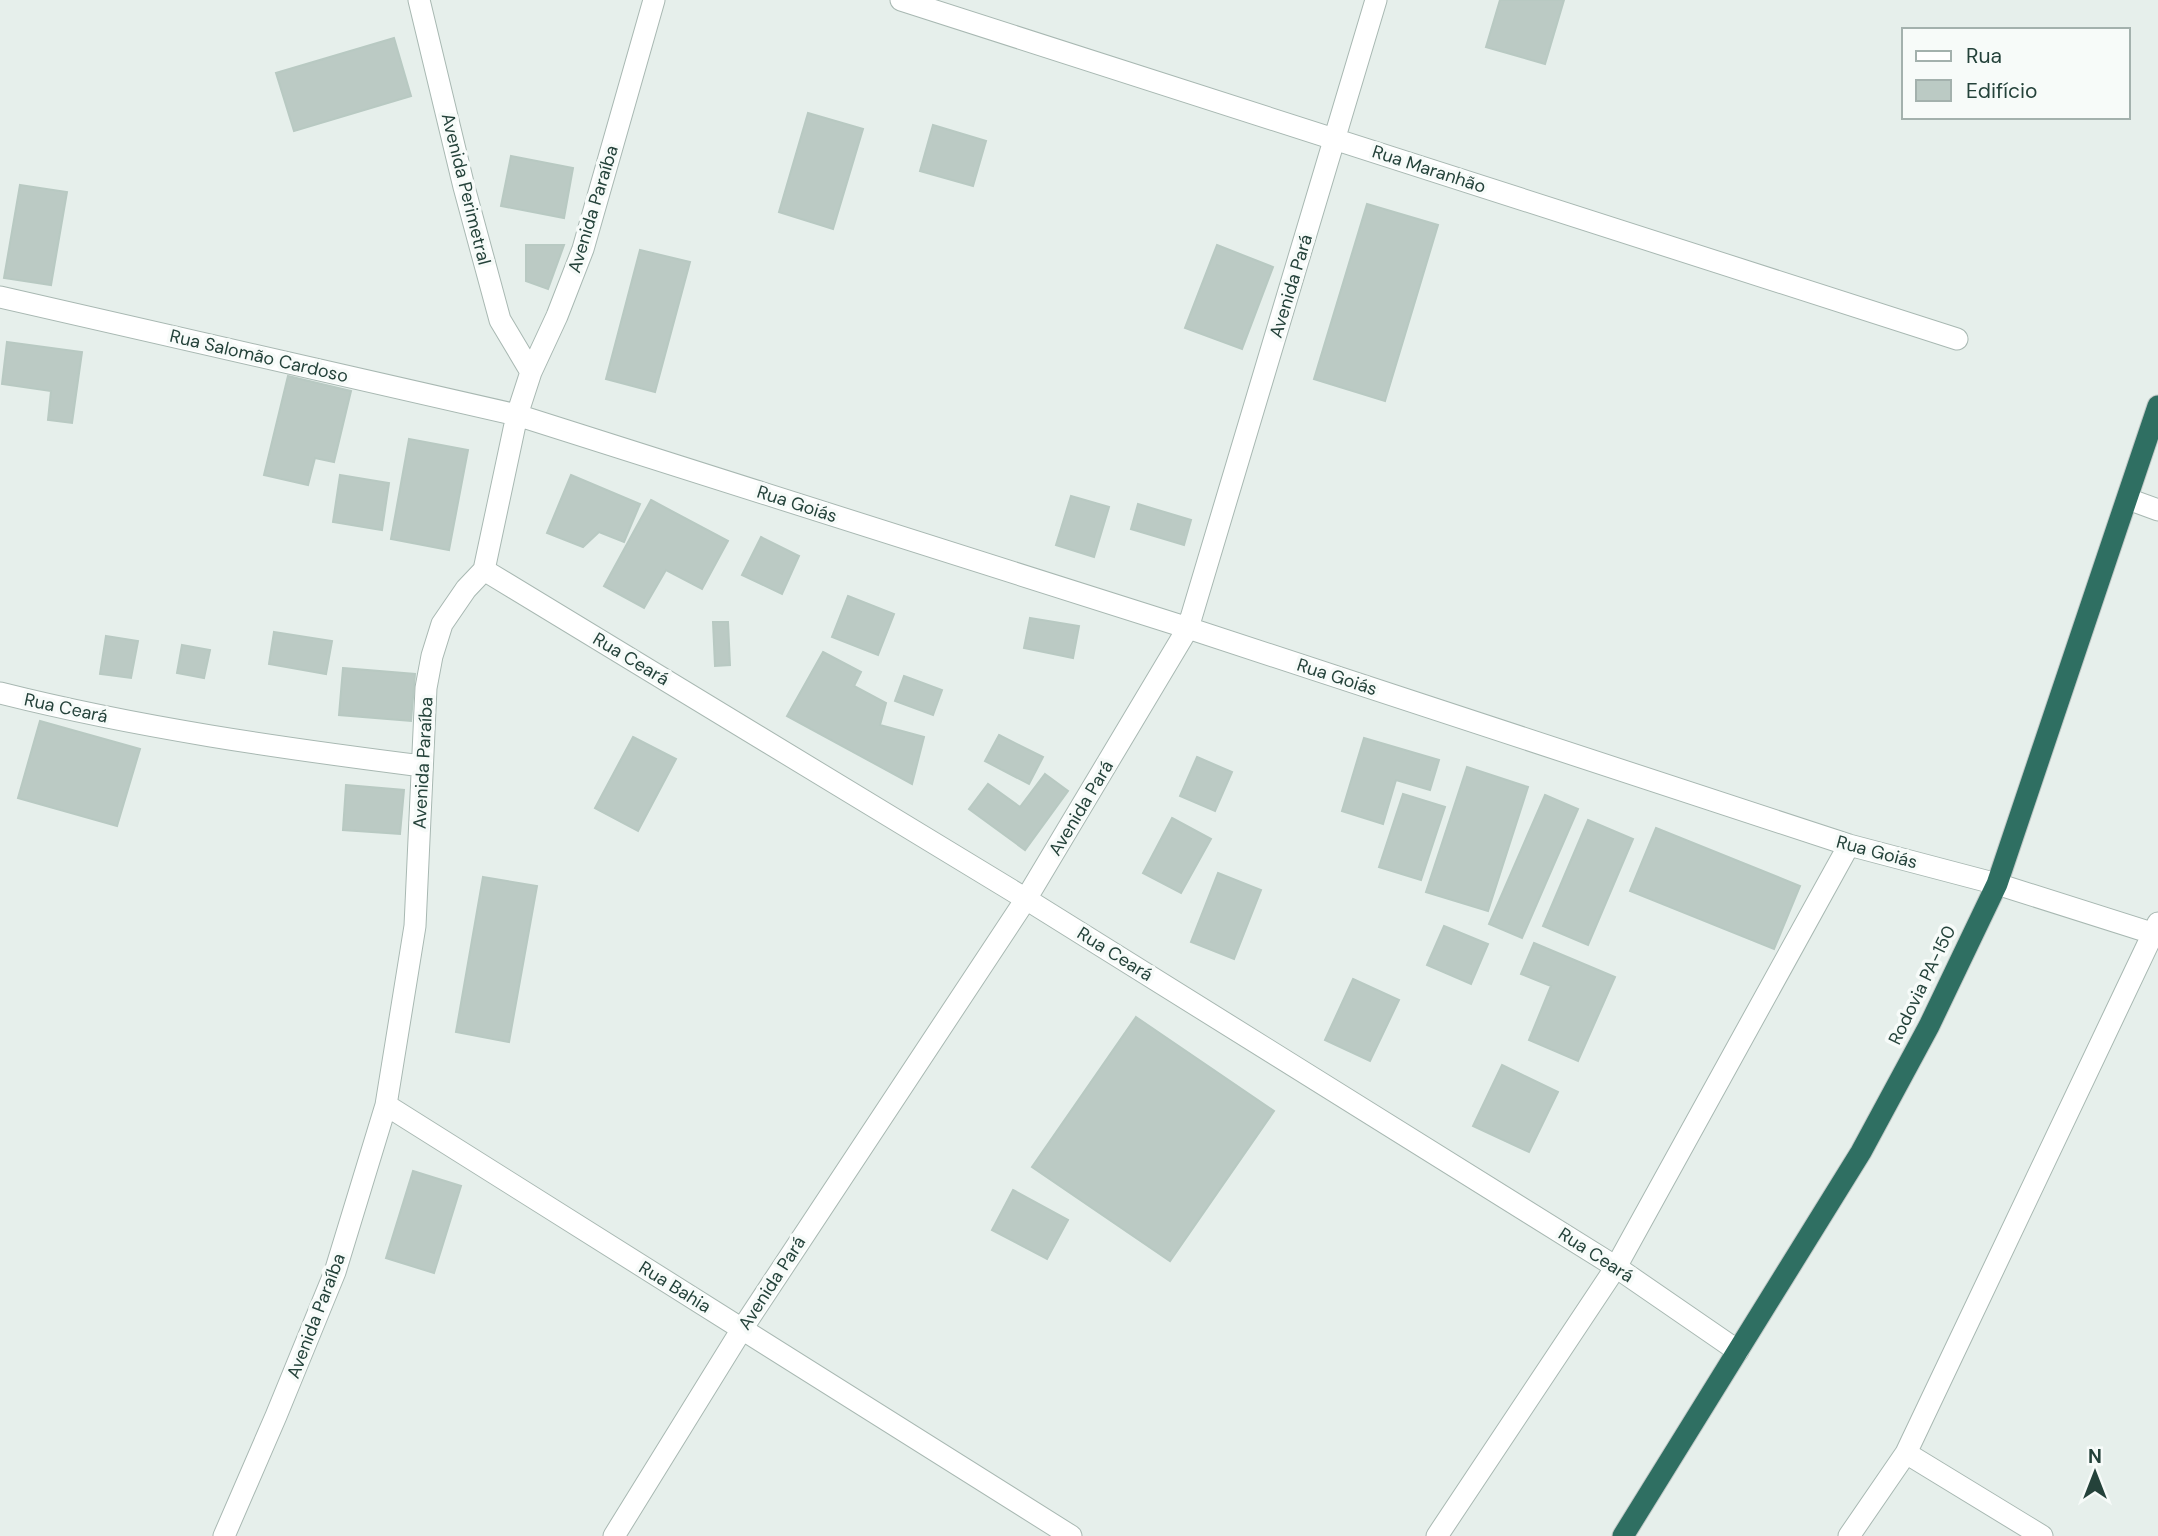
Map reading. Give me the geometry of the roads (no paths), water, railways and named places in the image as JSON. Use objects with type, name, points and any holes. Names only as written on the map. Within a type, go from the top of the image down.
[{"type":"highway","name":"Rodovia PA-150","points":[[1623,1536],[1861,1152],[1929,1026],[1997,884],[2158,406]]},
{"type":"street","name":"Avenida Perimetral","points":[[419,0],[464,187],[500,320],[531,372]]},
{"type":"street","name":"Avenida Paraíba","points":[[223,1536],[335,1272],[386,1105],[415,926],[426,688],[432,656],[442,624],[466,589],[484,570],[517,415],[531,372],[557,317],[583,249],[654,0]]},
{"type":"street","name":"Rua Maranhão","points":[[901,0],[1957,339]]},
{"type":"street","name":"Avenida Pará","points":[[614,1536],[742,1329],[1026,899],[1188,628],[1376,0]]},
{"type":"street","name":"Rua Salomão Cardoso","points":[[0,297],[517,415]]},
{"type":"street","name":"Rua Goiás","points":[[517,415],[1188,628],[1849,845],[1997,884],[2157,931]]},
{"type":"street","points":[[2128,499],[2158,510]]},
{"type":"street","name":"Rua Ceará","points":[[484,570],[1026,899],[1616,1267],[1738,1351]]},
{"type":"street","name":"Rua Ceará","points":[[0,693],[54,707],[157,727],[288,749],[422,766]]},
{"type":"street","points":[[1437,1536],[1616,1267],[1849,845]]},
{"type":"street","points":[[1849,1536],[1906,1453],[2157,931]]},
{"type":"street","name":"Rua Bahia","points":[[386,1105],[1071,1536]]},
{"type":"street","points":[[1906,1453],[2042,1536]]}]
